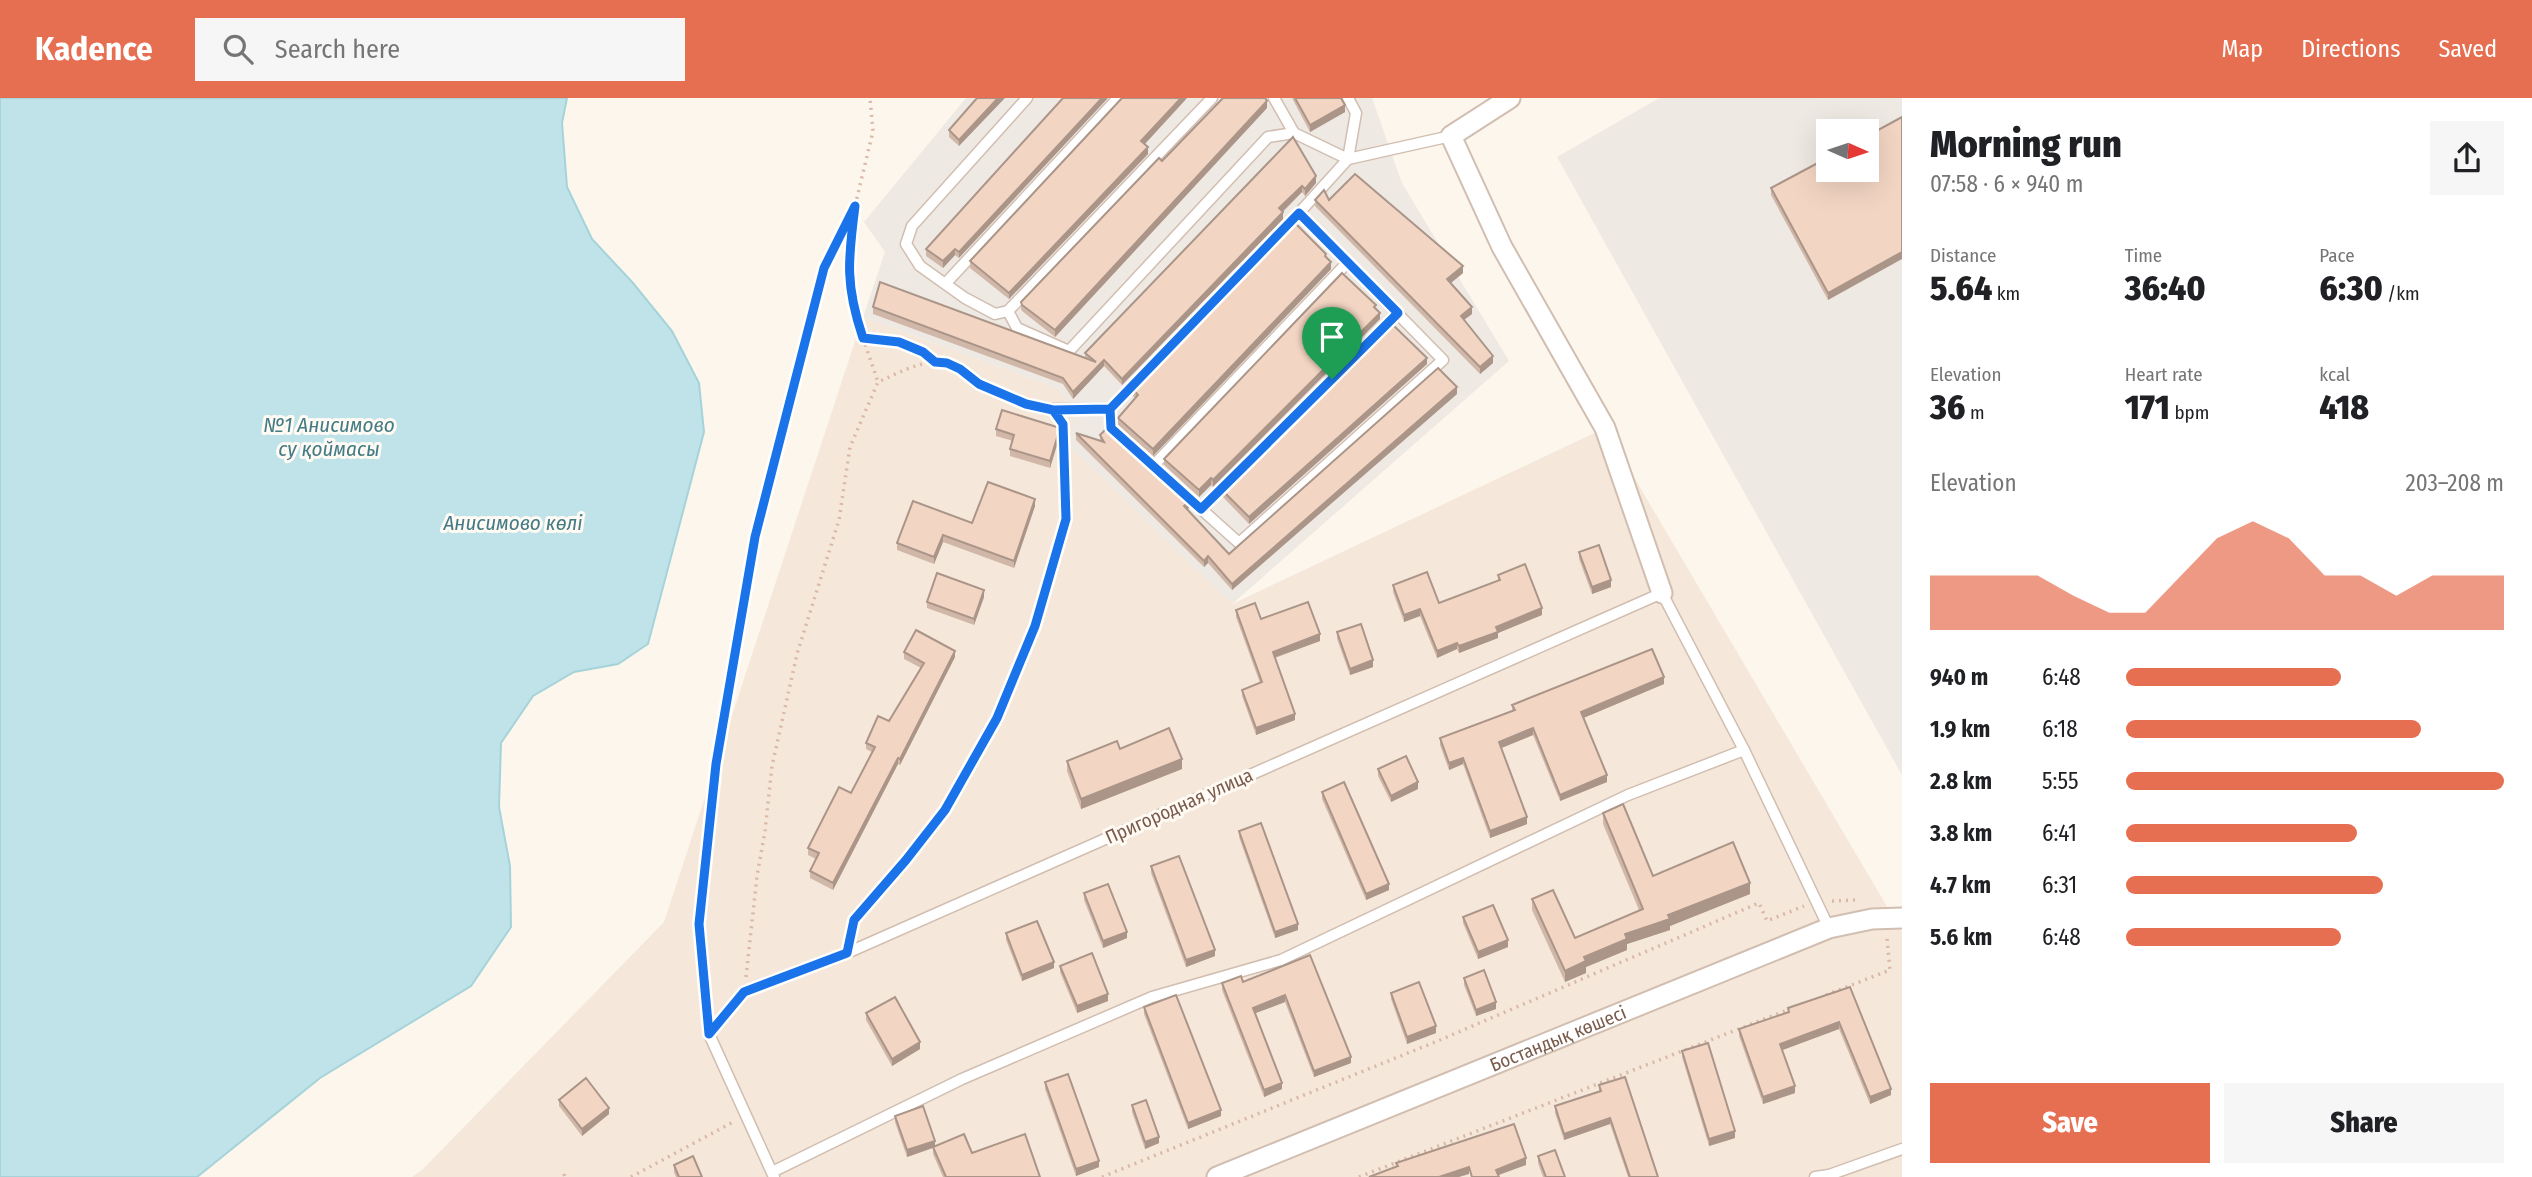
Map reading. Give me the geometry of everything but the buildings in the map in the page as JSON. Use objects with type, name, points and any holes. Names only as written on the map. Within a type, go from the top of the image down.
[{"type":"street","points":[[1510,98],[1451,136],[1502,247],[1605,428],[1662,593]]},
{"type":"street","name":"Бостандық көшесі","points":[[1217,1177],[1829,928],[1894,918]]},
{"type":"lane","points":[[1027,98],[912,226],[906,244],[920,266],[964,298],[995,313],[1008,310],[1212,98]]},
{"type":"lane","points":[[946,283],[1118,98]]},
{"type":"lane","points":[[1274,98],[1294,133]]},
{"type":"lane","points":[[1053,410],[1110,409],[1299,213],[1348,159],[1356,113],[1348,98]]},
{"type":"lane","points":[[1008,310],[1017,328],[1069,351],[1268,137],[1294,133],[1348,159],[1451,136]]},
{"type":"lane","points":[[1110,409],[1111,428],[1239,543],[1443,359],[1299,213]]},
{"type":"lane","points":[[1153,466],[1348,262]]},
{"type":"lane","points":[[1201,509],[1398,313]]},
{"type":"lane","points":[[1662,593],[1744,750],[1829,928]]},
{"type":"lane","name":"Пригородная улица","points":[[709,1034],[744,992],[847,953],[1662,593]]},
{"type":"lane","points":[[709,1034],[773,1175],[962,1079],[1153,998],[1281,960],[1628,795],[1744,750]]},
{"type":"lane","points":[[1815,1177],[1829,1175],[1902,1149]]},
{"type":"path","points":[[744,992],[772,766],[797,654],[839,520],[850,447],[878,382],[852,307],[848,265],[855,206],[873,131],[870,98]]},
{"type":"path","points":[[709,1034],[699,924],[716,764],[753,550],[824,268],[855,206]]},
{"type":"path","points":[[863,338],[899,342],[923,352],[935,362]]},
{"type":"path","points":[[847,953],[854,920],[945,810],[997,718],[1035,626],[1066,519],[1063,424],[1053,410],[1026,404],[979,384],[960,369],[947,363],[935,362],[911,367],[878,382]]},
{"type":"path","points":[[1102,1177],[1440,1040],[1759,902],[1767,920],[1816,902],[1865,900]]},
{"type":"path","points":[[1825,996],[1890,971],[1894,918]]},
{"type":"path","points":[[1359,1177],[1799,1006]]},
{"type":"path","points":[[631,1177],[746,1115]]},
{"type":"shaded area","points":[[966,98],[1372,98],[1402,183],[1509,361],[1232,604],[1069,446],[1074,421],[1059,389],[863,317],[885,252],[864,222]]},
{"type":"shaded area","points":[[1659,98],[1902,98],[1902,775],[1557,157]]},
{"type":"shaded area","points":[[863,317],[1059,389],[1075,421],[1232,604],[1605,428],[1902,932],[1902,1177],[412,1177],[422,1170],[664,922]]},
{"type":"water","name":"№1 Анисимово су қоймасы","points":[[0,98],[567,98],[562,123],[567,187],[592,239],[672,331],[699,383],[704,432],[648,644],[618,664],[574,672],[533,696],[501,743],[499,807],[510,866],[511,927],[471,986],[320,1078],[197,1177],[0,1177]]},
{"type":"route","points":[[1332,379],[1201,509],[1111,428],[1110,409],[1053,410],[1026,404],[979,384],[960,369],[947,363],[935,362],[923,352],[899,342],[863,338],[852,307],[848,265],[855,206],[824,268],[755,537],[716,764],[699,924],[709,1034],[744,992],[847,953],[854,920],[945,810],[997,718],[1035,626],[1066,519],[1063,424],[1053,410],[1110,409],[1299,213],[1398,313],[1332,379]]},
{"type":"water label","name":"Анисимово көлі","points":[[513,523]]}]
